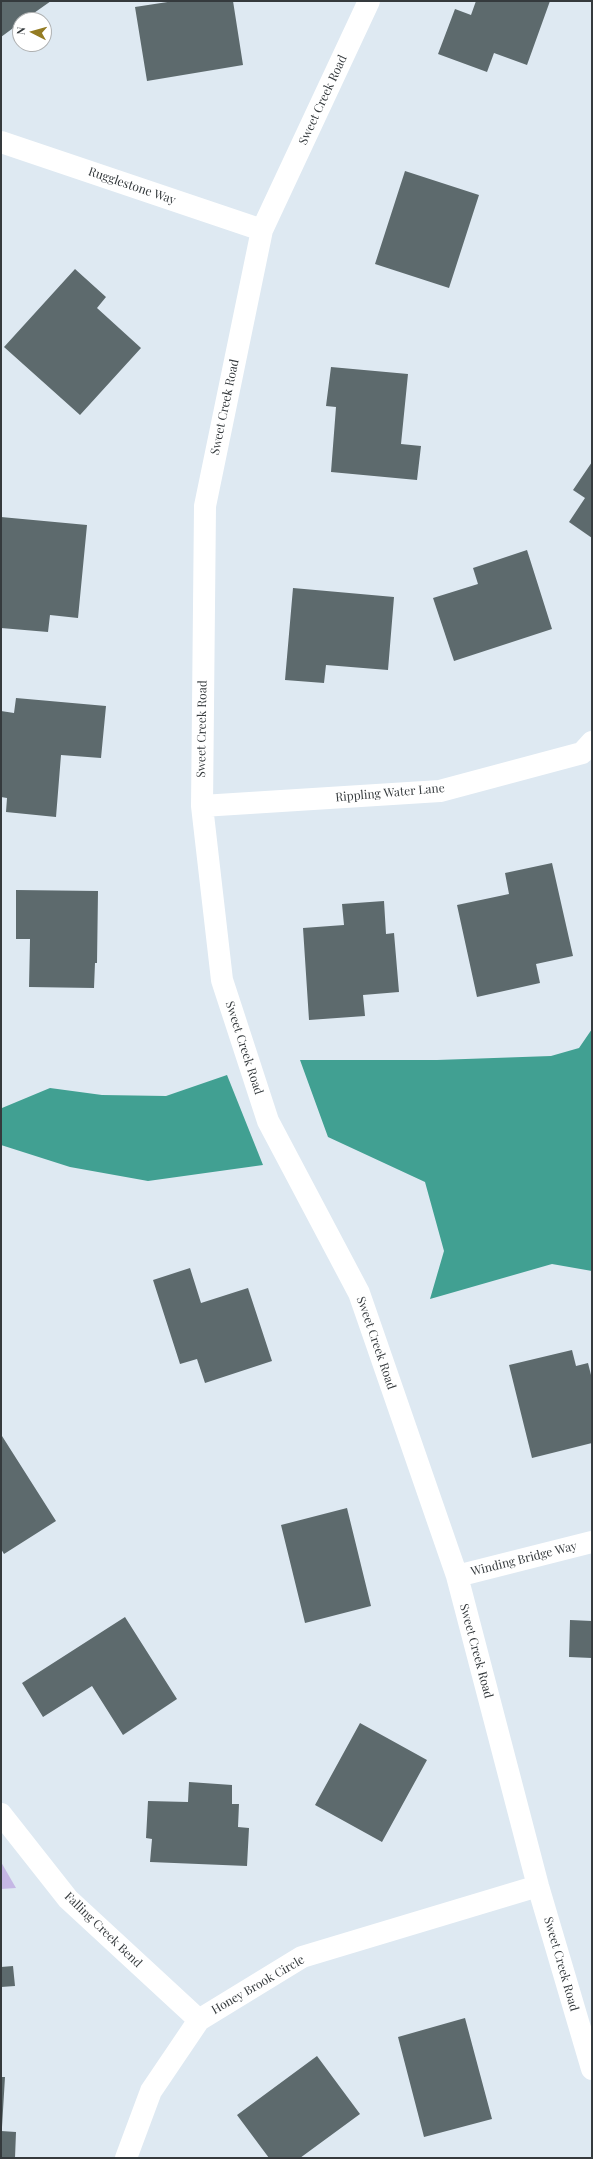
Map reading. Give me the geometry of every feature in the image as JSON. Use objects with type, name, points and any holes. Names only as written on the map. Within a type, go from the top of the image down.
[{"type":"street","name":"Sweet Creek Road","points":[[369,1],[262,230],[205,506],[202,806],[222,980],[268,1120],[359,1293],[457,1576],[538,1886],[592,2069]]},
{"type":"street","name":"Rugglestone Way","points":[[1,142],[262,230]]},
{"type":"street","name":"Rippling Water Lane","points":[[202,806],[440,791],[582,753],[592,742]]},
{"type":"street","name":"Winding Bridge Way","points":[[457,1576],[592,1542]]},
{"type":"street","name":"Falling Creek Bend","points":[[1,1814],[68,1899],[199,2020]]},
{"type":"street","name":"Honey Brook Circle","points":[[126,2158],[151,2091],[199,2020],[302,1957],[538,1886]]},
{"type":"shaded area","points":[[592,1029],[592,1271],[552,1264],[430,1299],[444,1251],[425,1182],[328,1137],[300,1060],[437,1060],[551,1056],[579,1048]]},
{"type":"shaded area","points":[[227,1075],[263,1165],[148,1181],[70,1167],[1,1145],[2,1108],[50,1088],[102,1095],[166,1096]]},
{"type":"shaded area","points":[[1,1862],[16,1888],[1,1889]]},
{"type":"building","points":[[1,1],[51,1],[35,12],[12,12],[12,29],[1,37]]},
{"type":"building","points":[[174,1],[233,1],[243,65],[147,81],[135,7]]},
{"type":"building","points":[[476,1],[550,1],[527,65],[494,53],[487,72],[438,54],[455,9],[471,15]]},
{"type":"building","points":[[405,171],[479,195],[449,288],[375,264]]},
{"type":"building","points":[[75,269],[106,297],[97,308],[141,348],[80,415],[4,347]]},
{"type":"building","points":[[331,367],[408,374],[401,444],[421,446],[417,480],[331,472],[336,407],[326,406]]},
{"type":"building","points":[[592,462],[592,538],[569,522],[585,498],[573,490]]},
{"type":"building","points":[[1,517],[87,525],[78,618],[50,615],[48,632],[1,628]]},
{"type":"building","points":[[527,550],[552,629],[454,661],[433,598],[478,584],[473,568]]},
{"type":"building","points":[[293,588],[394,597],[388,670],[326,665],[324,683],[285,680]]},
{"type":"building","points":[[16,698],[106,706],[101,758],[61,755],[56,817],[6,812],[7,798],[1,797],[1,711],[14,713]]},
{"type":"building","points":[[552,863],[573,956],[536,964],[540,983],[477,997],[457,905],[509,894],[505,873]]},
{"type":"building","points":[[16,890],[98,891],[97,963],[95,963],[94,988],[29,987],[30,939],[16,939]]},
{"type":"building","points":[[384,901],[386,934],[394,933],[399,992],[363,995],[365,1016],[309,1020],[303,928],[344,925],[342,904]]},
{"type":"building","points":[[190,1268],[201,1303],[248,1288],[272,1361],[205,1383],[197,1359],[180,1364],[153,1280]]},
{"type":"building","points":[[572,1350],[576,1366],[588,1363],[592,1379],[592,1443],[532,1458],[509,1365]]},
{"type":"building","points":[[2,1436],[56,1521],[4,1554],[1,1549]]},
{"type":"building","points":[[347,1508],[371,1606],[305,1623],[281,1525]]},
{"type":"building","points":[[125,1617],[177,1699],[123,1735],[92,1686],[43,1717],[22,1683]]},
{"type":"building","points":[[570,1620],[592,1621],[592,1658],[569,1657]]},
{"type":"building","points":[[360,1723],[427,1760],[382,1842],[315,1805]]},
{"type":"building","points":[[189,1782],[232,1785],[232,1804],[239,1804],[238,1827],[249,1828],[247,1866],[150,1862],[152,1839],[146,1838],[148,1801],[188,1802]]},
{"type":"building","points":[[13,1966],[15,1986],[1,1987],[1,1967]]},
{"type":"building","points":[[465,2018],[492,2119],[424,2137],[398,2037]]},
{"type":"building","points":[[317,2056],[360,2114],[300,2158],[269,2158],[237,2115]]},
{"type":"building","points":[[1,2077],[5,2077],[2,2127],[1,2127]]},
{"type":"building","points":[[1,2131],[16,2132],[15,2158],[1,2158]]}]
